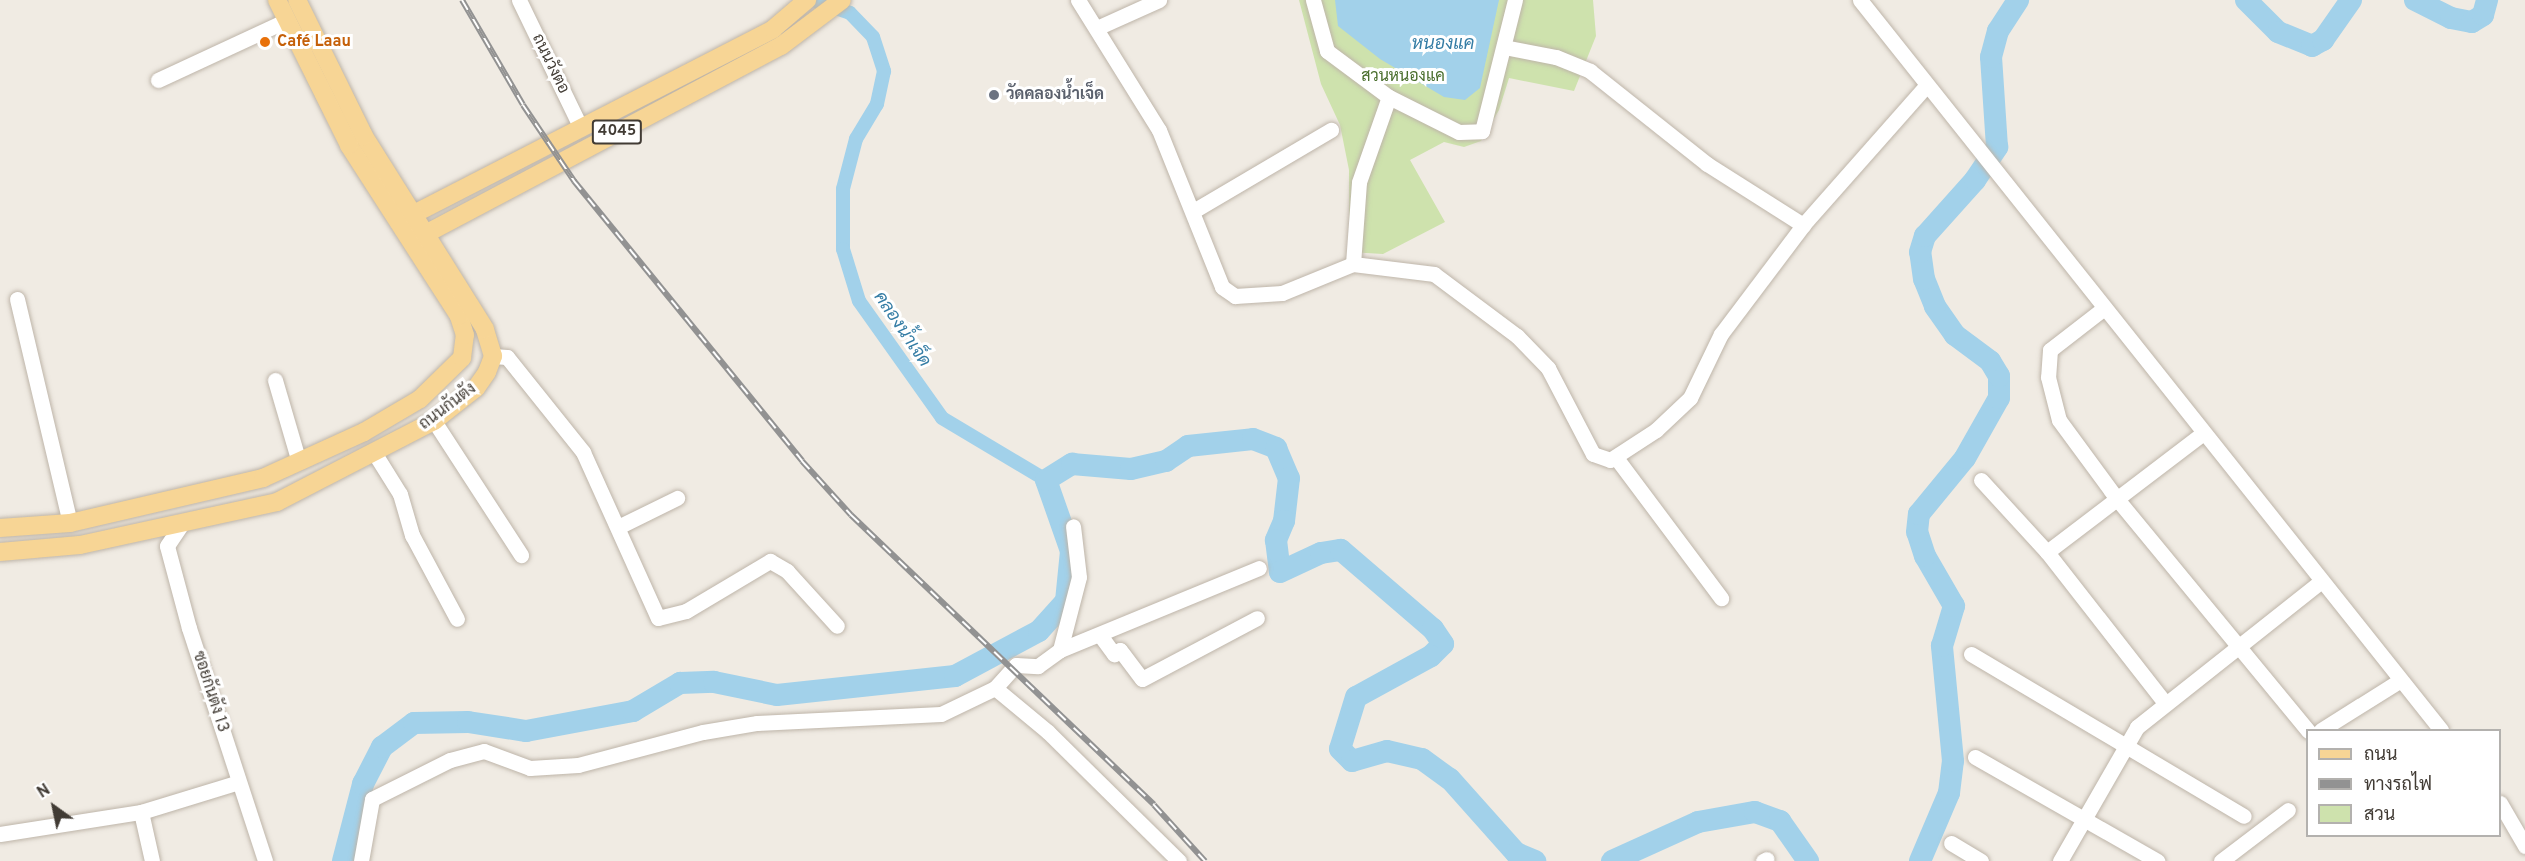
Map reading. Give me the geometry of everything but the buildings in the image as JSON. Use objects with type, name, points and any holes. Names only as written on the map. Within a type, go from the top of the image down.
[{"type":"main road","name":"ถนนกันตัง","points":[[0,552],[80,545],[181,525],[277,502],[375,454],[434,421],[476,388],[493,356],[485,329],[407,218],[349,145],[285,21],[277,0]]},
{"type":"main road","name":"ถนนกันตัง","points":[[297,0],[407,218]]},
{"type":"main road","name":"4045","points":[[420,237],[781,46],[820,21],[843,0]]},
{"type":"main road","name":"4045","points":[[407,218],[773,29],[804,3]]},
{"type":"main road","points":[[298,45],[315,38]]},
{"type":"main road","name":"ถนนกันตัง","points":[[0,528],[70,523],[175,502],[263,478],[364,432],[420,399],[462,358],[465,335],[459,316],[420,237]]},
{"type":"main road","points":[[364,432],[375,454]]},
{"type":"main road","points":[[175,502],[181,525]]},
{"type":"street","name":"ถนนวังตอ","points":[[519,0],[581,128]]},
{"type":"street","points":[[1078,0],[1099,27],[1159,130],[1195,210],[1215,274],[1234,296],[1302,288],[1353,264],[1415,268],[1434,274],[1472,299],[1548,368],[1593,454],[1617,459],[1721,598]]},
{"type":"street","points":[[1099,27],[1159,0]]},
{"type":"street","points":[[1313,0],[1327,51],[1389,97],[1459,132],[1482,131],[1515,0]]},
{"type":"street","points":[[1860,0],[1925,87],[2399,681],[2440,729]]},
{"type":"street","points":[[158,80],[285,21]]},
{"type":"street","points":[[1504,47],[1556,57],[1590,71],[1707,164],[1803,225]]},
{"type":"street","points":[[1617,459],[1690,398],[1721,334],[1803,225],[1925,87]]},
{"type":"street","points":[[1353,264],[1359,183],[1389,97]]},
{"type":"street","points":[[1195,210],[1331,130]]},
{"type":"street","points":[[17,299],[70,523]]},
{"type":"street","points":[[2103,309],[2050,350],[2048,377],[2059,420],[2117,499],[2239,645],[2306,730]]},
{"type":"street","points":[[493,356],[507,357],[583,452],[658,618],[686,611],[770,561],[787,571],[837,626]]},
{"type":"street","points":[[275,380],[299,462]]},
{"type":"street","points":[[434,421],[521,555]]},
{"type":"street","points":[[2047,552],[2203,433]]},
{"type":"street","points":[[375,454],[400,494],[412,535],[458,619]]},
{"type":"street","points":[[1981,480],[2047,552],[2164,702]]},
{"type":"street","points":[[618,527],[677,498]]},
{"type":"street","name":"ซอยกันตัง 13","points":[[181,525],[168,546],[265,861]]},
{"type":"street","points":[[1059,650],[1079,577],[1072,526]]},
{"type":"street","points":[[361,861],[372,799],[450,760],[484,751],[530,768],[578,765],[703,732],[757,723],[941,714],[994,688],[1016,665],[1038,666],[1059,650],[1260,568]]},
{"type":"street","points":[[2060,861],[2137,727],[2164,702],[2320,582]]},
{"type":"street","points":[[1100,635],[1114,654],[1120,650],[1142,679],[1257,618]]},
{"type":"street","points":[[1971,654],[2244,816]]},
{"type":"street","points":[[2323,729],[2399,681]]},
{"type":"street","points":[[994,688],[1048,732],[1179,861]]},
{"type":"street","points":[[1975,757],[2081,822],[2157,861]]},
{"type":"street","points":[[0,834],[141,812],[239,782]]},
{"type":"street","points":[[2501,806],[2525,846]]},
{"type":"street","points":[[2221,861],[2288,810]]},
{"type":"street","points":[[141,812],[152,861]]},
{"type":"street","points":[[1951,843],[1981,861]]},
{"type":"green space","name":"สวนหนองแค","points":[[1299,0],[1593,0],[1596,36],[1574,91],[1509,78],[1499,110],[1481,141],[1464,147],[1444,142],[1410,160],[1445,222],[1383,254],[1349,252],[1349,170],[1340,125],[1321,84]]},
{"type":"water","name":"หนองแค","points":[[1335,0],[1499,0],[1480,88],[1465,100],[1444,97],[1380,59],[1338,26]]},
{"type":"waterway","name":"คลองน้ำเจ็ด","points":[[812,0],[850,13],[873,37],[884,71],[877,104],[856,139],[843,189],[843,249],[859,301],[942,418],[1046,480]]},
{"type":"waterway","points":[[1920,861],[1949,793],[1953,761],[1942,646],[1954,606],[1925,556],[1917,532],[1919,514],[1965,458],[1999,398],[1999,376],[1990,361],[1955,335],[1935,306],[1924,279],[1920,252],[1925,236],[1975,180],[1997,147],[1991,57],[1998,31],[2018,0]]},
{"type":"waterway","points":[[2246,0],[2278,32],[2312,46],[2323,40],[2351,0]]},
{"type":"waterway","points":[[2415,0],[2451,18],[2472,22],[2483,15],[2487,0]]},
{"type":"waterway","name":"คลองน้ำเจ็ด","points":[[343,861],[363,784],[382,747],[414,723],[468,722],[526,731],[633,711],[680,683],[714,682],[777,695],[955,676],[1039,631],[1066,601],[1071,551],[1046,480],[1072,464],[1131,469],[1166,461],[1188,446],[1253,439],[1276,448],[1289,478],[1284,521],[1276,540],[1280,572],[1321,553],[1341,550],[1433,629],[1443,644],[1431,656],[1356,697],[1340,749],[1352,761],[1387,751],[1422,759],[1450,779],[1516,853],[1535,861]]},
{"type":"waterway","points":[[1612,861],[1698,822],[1755,812],[1780,821],[1808,861]]},
{"type":"railway","points":[[462,0],[523,105],[574,181],[802,461],[851,515],[1154,805],[1205,861]]},
{"type":"place","name":"Café Laau","points":[[265,42]]},
{"type":"place","name":"วัดคลองน้ำเจ็ด","points":[[994,95]]}]
